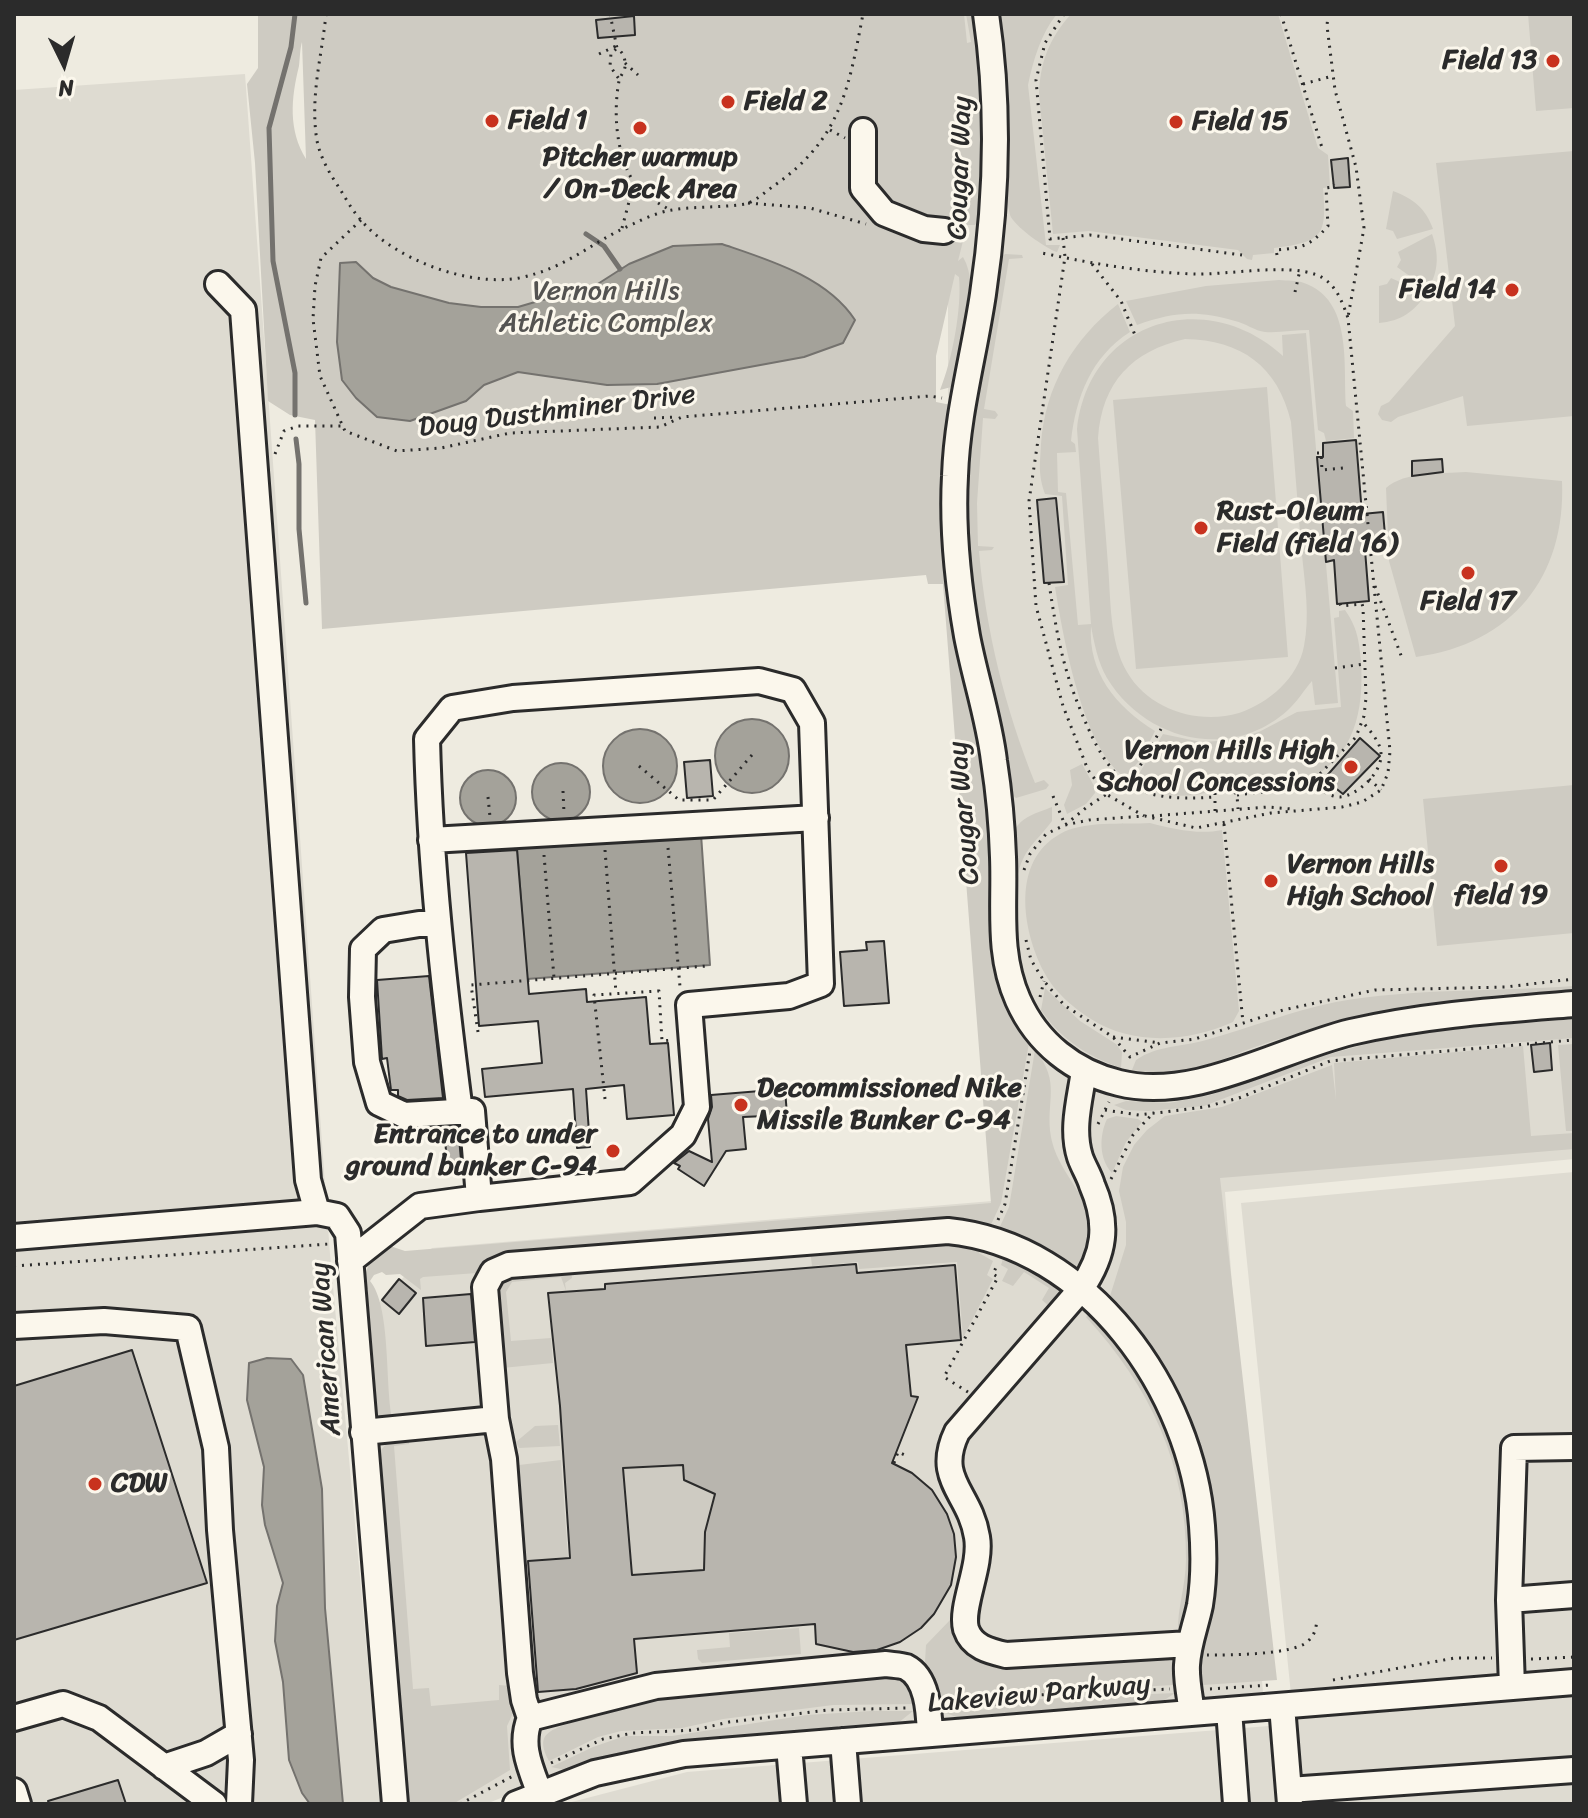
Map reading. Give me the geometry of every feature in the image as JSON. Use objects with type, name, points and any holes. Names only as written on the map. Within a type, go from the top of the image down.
[{"type":"street","name":"Cougar Way","points":[[987,19],[995,85],[996,177],[982,298],[963,400],[954,477],[959,582],[995,764],[1003,856],[1001,926],[1006,964],[1018,1000],[1034,1028],[1062,1057],[1084,1071],[1119,1083],[1143,1087],[1180,1087],[1215,1078],[1299,1047],[1386,1025],[1574,1004]]},
{"type":"street","points":[[863,131],[863,188],[884,213],[924,229],[944,231]]},
{"type":"street","points":[[14,1237],[317,1212],[308,1180],[243,310],[218,284]]},
{"type":"street","points":[[350,1252],[420,1206],[630,1182],[683,1135],[697,1107],[689,1005],[789,996],[821,984],[812,723],[793,690],[759,681],[513,698],[452,708],[427,739],[437,924],[460,1112]]},
{"type":"street","points":[[431,840],[816,818]]},
{"type":"street","points":[[437,924],[383,930],[363,949],[362,997],[367,1062],[379,1103],[404,1115],[472,1111],[479,1198]]},
{"type":"street","points":[[1084,1071],[1075,1127],[1079,1156],[1094,1188],[1104,1228],[1097,1266],[954,1439],[948,1467],[971,1514],[977,1534],[976,1570],[965,1616],[966,1629],[978,1645],[1006,1655],[1194,1649]]},
{"type":"street","name":"American Way","points":[[317,1212],[337,1216],[348,1233],[395,1804]]},
{"type":"street","points":[[531,1800],[531,1769],[524,1734],[530,1718],[520,1673],[504,1459],[495,1410],[485,1287],[493,1272],[509,1265],[948,1231],[990,1239],[1022,1251],[1057,1271],[1081,1289],[1112,1320],[1154,1376],[1189,1457],[1199,1495],[1203,1552],[1194,1649],[1187,1666],[1191,1701]]},
{"type":"street","points":[[14,1326],[104,1321],[188,1328],[216,1448],[220,1530],[241,1760],[239,1804]]},
{"type":"street","points":[[363,1432],[495,1410]]},
{"type":"street","points":[[1512,1687],[1509,1600],[1514,1448],[1574,1447]]},
{"type":"street","points":[[1509,1600],[1574,1595]]},
{"type":"street","points":[[530,1718],[656,1686],[886,1664],[906,1667],[919,1679],[928,1708],[930,1734]]},
{"type":"street","name":"Lakeview Parkway","points":[[531,1800],[583,1777],[684,1754],[930,1734],[1191,1701],[1229,1710],[1277,1695],[1574,1682]]},
{"type":"street","points":[[1277,1695],[1289,1797],[1574,1770]]},
{"type":"street","points":[[14,1718],[63,1704],[99,1718],[214,1804]]},
{"type":"street","points":[[1229,1710],[1236,1804]]},
{"type":"street","points":[[164,1767],[206,1753],[239,1734]]},
{"type":"street","points":[[843,1741],[848,1804]]},
{"type":"street","points":[[789,1746],[794,1804]]},
{"type":"street","points":[[14,1791],[18,1804]]},
{"type":"path","points":[[326,14],[315,96],[316,136],[322,157],[361,220],[404,254],[436,269],[458,275],[515,278],[553,269],[622,228],[670,210],[748,203],[834,213],[871,227]]},
{"type":"path","points":[[610,14],[616,47],[622,52],[625,63],[638,75]]},
{"type":"path","points":[[748,203],[810,157],[830,130],[850,82],[863,14]]},
{"type":"path","points":[[1064,14],[1045,43],[1039,59],[1036,95],[1050,239],[1090,235],[1242,255]]},
{"type":"path","points":[[1281,14],[1323,151]]},
{"type":"path","points":[[1328,14],[1333,76],[1356,167],[1364,228],[1348,318]]},
{"type":"path","points":[[599,54],[616,47]]},
{"type":"path","points":[[616,47],[611,53],[610,66],[619,79]]},
{"type":"path","points":[[625,63],[619,79],[616,125],[620,146],[634,183],[670,210]]},
{"type":"path","points":[[1303,84],[1333,76]]},
{"type":"path","points":[[622,228],[634,183]]},
{"type":"path","points":[[1277,255],[1276,250],[1299,248],[1314,242],[1328,226],[1326,188],[1334,184]]},
{"type":"path","points":[[274,466],[284,431],[298,426],[343,426],[320,376],[313,319],[315,286],[321,258],[361,220]]},
{"type":"path","points":[[1063,238],[1065,257],[1029,501],[1031,558],[1036,606],[1063,706],[1088,770],[1106,794],[1145,816],[1196,828],[1300,809]]},
{"type":"path","points":[[1042,253],[1111,268],[1187,274],[1300,270],[1320,276],[1333,287],[1342,300],[1348,318],[1390,751],[1388,773],[1381,790],[1362,802],[1342,807],[1268,807],[1089,820],[1065,825]]},
{"type":"path","points":[[1090,263],[1121,301],[1135,335]]},
{"type":"path","points":[[1295,292],[1300,270]]},
{"type":"path","name":"Doug Dusthminer Drive","points":[[343,426],[345,431],[397,451],[441,448],[510,433],[660,427],[682,417],[930,396],[963,400]]},
{"type":"path","points":[[654,418],[682,417]]},
{"type":"path","points":[[1317,453],[1321,453],[1322,470],[1343,468]]},
{"type":"path","points":[[1373,580],[1402,658]]},
{"type":"path","points":[[1049,583],[1059,648],[1068,682],[1091,739],[1115,775],[1159,796],[1182,799],[1214,797]]},
{"type":"path","points":[[1237,795],[1296,788],[1312,782],[1356,737],[1366,698],[1362,604],[1340,604]]},
{"type":"path","points":[[1335,668],[1365,664]]},
{"type":"path","points":[[1312,782],[1325,793],[1339,797],[1360,789],[1369,779],[1376,770],[1381,754],[1376,737],[1362,721]]},
{"type":"path","points":[[1022,874],[1030,854],[1046,834],[1065,825],[1125,782],[1140,766],[1161,729]]},
{"type":"path","points":[[639,766],[679,800],[713,800],[752,755]]},
{"type":"path","points":[[1369,779],[1381,790]]},
{"type":"path","points":[[1215,811],[1215,792],[1225,790],[1233,790],[1237,795],[1238,809]]},
{"type":"path","points":[[1053,796],[1065,825]]},
{"type":"path","points":[[1224,824],[1243,1024]]},
{"type":"path","points":[[667,827],[678,985],[689,1005]]},
{"type":"path","points":[[603,830],[616,993]]},
{"type":"path","points":[[542,834],[554,978]]},
{"type":"path","points":[[1023,932],[1031,960],[1064,1005],[1113,1037],[1130,1057],[1160,1043]]},
{"type":"path","points":[[478,1032],[471,985],[707,966]]},
{"type":"path","points":[[1113,1037],[1160,1043],[1195,1039],[1283,1010],[1375,990],[1505,987],[1574,979]]},
{"type":"path","points":[[974,1396],[944,1377],[998,1277],[993,1274],[999,1261],[983,1253],[1005,1204],[1044,981]]},
{"type":"path","points":[[605,1099],[594,995],[659,991],[662,1041],[691,1039]]},
{"type":"path","points":[[1105,1110],[1139,1115],[1205,1107],[1239,1098],[1330,1061],[1574,1040]]},
{"type":"path","points":[[1110,1182],[1133,1135],[1154,1112]]},
{"type":"path","points":[[14,1266],[350,1252]]},
{"type":"path","points":[[894,1463],[898,1452],[907,1456]]},
{"type":"path","points":[[1194,1649],[1251,1655],[1304,1645],[1315,1634],[1317,1619]]},
{"type":"path","points":[[1331,1680],[1455,1658],[1574,1657]]},
{"type":"path","points":[[460,1804],[503,1779],[603,1739],[633,1733],[695,1730],[743,1720],[828,1710],[989,1706],[1037,1695],[1191,1701],[1277,1695]]},
{"type":"shaded area","name":"Vernon Hills High School","points":[[850,14],[1574,14],[1574,1159],[1225,1192],[1263,1693],[670,1743],[568,1771],[486,1804],[407,1804],[366,1316],[432,1248],[992,1201],[948,603],[948,263]]},
{"type":"shaded area","points":[[245,74],[330,1254],[381,1804],[14,1804],[14,90]]},
{"type":"shaded area","points":[[722,244],[796,272],[829,292],[855,320],[843,343],[804,357],[657,384],[607,385],[518,372],[484,385],[466,401],[410,421],[377,417],[342,380],[337,342],[340,263],[356,262],[373,278],[391,287],[449,303],[518,307],[569,296],[593,287],[629,264],[673,246]]},
{"type":"shaded area","points":[[752,719],[773,725],[783,735],[789,756],[783,777],[773,787],[752,793],[731,787],[721,777],[715,756],[721,735],[731,725]]},
{"type":"shaded area","points":[[640,729],[661,735],[671,745],[677,766],[671,787],[661,797],[640,803],[619,797],[609,787],[603,766],[609,745],[619,735]]},
{"type":"shaded area","points":[[561,763],[581,772],[590,792],[581,812],[561,821],[541,812],[532,792],[541,772]]},
{"type":"shaded area","points":[[488,770],[508,778],[516,798],[508,818],[488,826],[468,818],[460,798],[468,778]]},
{"type":"shaded area","points":[[701,834],[710,965],[527,979],[517,847]]},
{"type":"shaded area","points":[[1574,1172],[1574,1804],[564,1804],[687,1772],[1294,1724],[1241,1203]]},
{"type":"shaded area","points":[[267,1358],[291,1359],[303,1375],[322,1489],[325,1608],[343,1804],[310,1804],[302,1793],[289,1760],[283,1682],[275,1641],[277,1606],[283,1583],[265,1525],[262,1505],[264,1467],[247,1400],[249,1363]]},
{"type":"green space","name":"Vernon Hills Athletic Complex","points":[[258,14],[964,14],[967,43],[971,42],[966,14],[976,14],[985,127],[982,218],[975,225],[967,225],[958,261],[963,257],[968,270],[971,302],[955,386],[940,390],[957,319],[960,290],[959,277],[955,274],[936,356],[936,402],[951,405],[992,846],[991,944],[1000,987],[1029,1043],[1001,1203],[989,1229],[493,1267],[477,1273],[423,1277],[420,1279],[421,1290],[400,1274],[386,1275],[382,1272],[370,1281],[377,1293],[384,1326],[392,1418],[381,1419],[373,1407],[364,1294],[368,1294],[368,1289],[364,1289],[364,1282],[369,1264],[384,1244],[405,1251],[991,1203],[943,584],[928,584],[926,575],[322,629],[315,420],[290,415],[268,401],[255,163],[247,84],[258,68]],"holes":[[[302,42],[306,159],[296,137],[293,114]]]},
{"type":"green space","points":[[998,14],[1057,14],[1038,48],[1028,85],[1046,245],[1060,245],[1057,252],[1030,236],[1010,215]]},
{"type":"green space","name":"Field 15","points":[[1071,14],[1278,14],[1318,148],[1328,155],[1330,187],[1323,188],[1324,217],[1318,234],[1303,243],[1274,248],[1274,253],[1253,255],[1252,260],[1238,250],[1089,231],[1053,234],[1039,95],[1047,52]]},
{"type":"green space","name":"Field 13","points":[[1528,14],[1574,14],[1574,108],[1536,111]]},
{"type":"green space","name":"Field 14","points":[[1574,151],[1574,416],[1467,426],[1463,396],[1391,422],[1382,420],[1378,414],[1381,406],[1389,402],[1455,326],[1436,163]]},
{"type":"green space","points":[[1393,191],[1418,206],[1433,229],[1397,239],[1393,231],[1386,229]]},
{"type":"green space","points":[[1432,234],[1437,262],[1428,289],[1397,267],[1401,260],[1398,252]]},
{"type":"green space","points":[[1005,254],[1022,255],[1023,258],[1009,259],[984,409],[995,411],[998,415],[995,419],[983,418],[977,503],[978,546],[994,547],[979,551],[986,611],[1006,698],[1035,783],[1044,780],[1049,785],[1046,789],[1016,798],[1010,793],[981,649],[970,577],[965,503],[968,445],[976,387],[1001,258]]},
{"type":"green space","points":[[1391,278],[1426,294],[1406,314],[1379,323],[1379,286],[1387,284]]},
{"type":"green space","points":[[1279,280],[1301,282],[1320,291],[1331,304],[1342,336],[1346,406],[1353,411],[1354,438],[1326,441],[1324,433],[1318,430],[1309,330],[1265,332],[1235,321],[1197,314],[1163,317],[1137,325],[1126,301],[1206,286]]},
{"type":"green space","points":[[1118,304],[1130,332],[1105,353],[1088,379],[1073,425],[1071,441],[1075,444],[1076,452],[1057,453],[1058,492],[1066,493],[1078,625],[1091,624],[1077,429],[1086,392],[1103,362],[1127,340],[1155,325],[1187,319],[1220,322],[1252,334],[1283,356],[1282,335],[1306,333],[1338,703],[1315,705],[1312,681],[1288,710],[1265,726],[1241,736],[1216,739],[1190,737],[1166,730],[1143,717],[1123,700],[1107,678],[1091,626],[1091,643],[1099,673],[1116,699],[1155,731],[1142,757],[1127,776],[1123,776],[1109,761],[1096,740],[1077,688],[1055,587],[1068,585],[1062,496],[1045,494],[1040,469],[1044,423],[1055,384],[1075,349]],"holes":[[[1185,339],[1240,351],[1254,360],[1267,371],[1285,402],[1291,422],[1307,612],[1301,658],[1289,679],[1271,696],[1250,709],[1208,717],[1176,711],[1148,696],[1136,685],[1121,660],[1112,620],[1098,438],[1101,418],[1113,385],[1135,361],[1166,344]]]},
{"type":"green space","name":"Rust-Oleum Field (field 16)","points":[[1267,387],[1288,657],[1136,669],[1113,400]]},
{"type":"green space","name":"Field 17","points":[[1466,472],[1562,481],[1561,516],[1554,547],[1543,575],[1526,600],[1505,621],[1480,638],[1450,650],[1416,657],[1389,561],[1386,488],[1413,476]]},
{"type":"green space","points":[[1345,610],[1358,640],[1361,697],[1358,715],[1346,746],[1323,771],[1299,784],[1285,787],[1246,790],[1219,788],[1186,796],[1160,793],[1134,782],[1163,734],[1201,742],[1234,740],[1259,732],[1297,712],[1341,707],[1334,618],[1339,617],[1339,611]]},
{"type":"green space","points":[[1082,764],[1095,793],[1086,804],[1067,814],[1064,805],[1072,785],[1070,770]]},
{"type":"green space","name":"field 19","points":[[1574,785],[1574,933],[1437,946],[1423,799]]},
{"type":"green space","points":[[1052,807],[1052,821],[1025,856],[1016,885],[1014,831],[1026,818]]},
{"type":"green space","points":[[1150,823],[1195,832],[1222,830],[1239,1011],[1233,1022],[1198,1034],[1143,1037],[1107,1028],[1091,1019],[1053,985],[1044,972],[1030,937],[1025,897],[1034,861],[1044,846],[1060,834],[1080,827]]},
{"type":"green space","points":[[1574,986],[1574,994],[1452,1005],[1362,1018],[1283,1038],[1181,1071],[1132,1070],[1136,1060],[1153,1052],[1336,1002],[1425,992]]},
{"type":"green space","points":[[1045,988],[1080,1021],[1116,1044],[1122,1052],[1121,1068],[1087,1052],[1057,1030],[1041,1010]]},
{"type":"green space","points":[[1574,1014],[1574,1038],[1331,1057],[1204,1106],[1148,1111],[1126,1110],[1114,1105],[1126,1101],[1169,1103],[1211,1095],[1300,1062],[1405,1034]]},
{"type":"green space","points":[[1574,1044],[1574,1131],[1566,1131],[1558,1045]]},
{"type":"green space","points":[[1523,1046],[1531,1136],[1574,1133],[1574,1149],[1220,1178],[1277,1680],[1203,1685],[1198,1666],[1211,1603],[1211,1513],[1106,1298],[1110,1296],[1126,1245],[1126,1222],[1119,1191],[1123,1167],[1134,1145],[1165,1116],[1222,1107],[1332,1065],[1336,1100],[1334,1063]]},
{"type":"green space","points":[[1035,1050],[1048,1072],[1051,1137],[1055,1152],[1083,1201],[1091,1229],[1085,1258],[1066,1269],[997,1233],[1009,1207]]},
{"type":"green space","points":[[1116,1116],[1142,1122],[1126,1142],[1112,1173],[1105,1161],[1102,1140],[1107,1119]]},
{"type":"green space","points":[[937,1240],[982,1244],[979,1253],[993,1261],[987,1275],[993,1279],[963,1338],[957,1262],[859,1269],[858,1262],[812,1266],[810,1249]]},
{"type":"green space","points":[[999,1250],[1059,1286],[1059,1300],[1050,1307],[1042,1300],[1049,1288],[1024,1272],[1013,1286],[1002,1281],[1008,1269],[1001,1265],[1003,1259],[996,1255]]},
{"type":"green space","points":[[571,1269],[572,1278],[565,1283],[566,1291],[561,1277],[512,1282],[506,1292],[511,1341],[551,1338],[553,1363],[502,1368],[496,1289],[510,1277],[520,1274]]},
{"type":"green space","points":[[1091,1313],[1126,1351],[1162,1412],[1187,1485],[1194,1573],[1185,1626],[1178,1632],[1185,1578],[1185,1525],[1172,1459],[1146,1399],[1129,1371],[1086,1317]]},
{"type":"green space","points":[[558,1425],[560,1446],[519,1448],[516,1442],[535,1426]]},
{"type":"green space","points":[[409,1440],[409,1444],[394,1446],[413,1689],[429,1688],[431,1706],[499,1700],[499,1685],[511,1686],[514,1711],[507,1726],[510,1770],[453,1804],[405,1804],[377,1458],[389,1443]]},
{"type":"green space","points":[[561,1460],[568,1557],[527,1561],[519,1465]]},
{"type":"green space","points":[[683,1465],[684,1480],[715,1494],[705,1532],[704,1570],[632,1575],[623,1468]]},
{"type":"green space","points":[[951,1619],[956,1619],[966,1646],[1158,1654],[1159,1658],[1171,1660],[1174,1667],[1173,1685],[1037,1693],[981,1703],[943,1705],[925,1662],[926,1645]]},
{"type":"green space","points":[[799,1628],[801,1654],[702,1663],[698,1659],[697,1650],[730,1647],[729,1633]]},
{"type":"green space","points":[[888,1675],[908,1684],[916,1704],[833,1705],[723,1719],[682,1728],[621,1731],[598,1737],[549,1761],[543,1745],[546,1735],[570,1723],[570,1718],[668,1695]]},
{"type":"green space","points":[[1175,1693],[1163,1701],[1146,1704],[959,1718],[943,1712],[991,1709],[1040,1699]]},
{"type":"green space","points":[[913,1711],[898,1723],[649,1747],[566,1770],[551,1767],[625,1736],[672,1736],[807,1715]]},
{"type":"building","points":[[634,16],[635,35],[598,38],[596,20]]},
{"type":"building","points":[[1348,158],[1350,187],[1334,188],[1331,160]]},
{"type":"building","points":[[1356,440],[1362,514],[1383,512],[1385,535],[1364,537],[1369,601],[1337,604],[1334,560],[1326,562],[1317,457],[1323,457],[1323,443]]},
{"type":"building","points":[[1442,459],[1443,472],[1412,476],[1412,461]]},
{"type":"building","points":[[1056,498],[1064,582],[1044,583],[1037,500]]},
{"type":"building","name":"Vernon Hills High School Concessions","points":[[1360,738],[1380,756],[1343,794],[1324,779]]},
{"type":"building","points":[[710,760],[713,796],[687,798],[684,762]]},
{"type":"building","points":[[517,850],[529,994],[586,989],[587,1002],[646,997],[650,1044],[668,1043],[674,1115],[627,1119],[624,1085],[586,1089],[590,1147],[577,1148],[573,1089],[485,1097],[482,1069],[542,1063],[538,1021],[479,1026],[466,853]]},
{"type":"building","points":[[884,941],[889,1003],[844,1006],[840,952],[867,950],[866,942]]},
{"type":"building","points":[[429,976],[443,1098],[407,1100],[398,1096],[398,1090],[391,1090],[387,1058],[382,1059],[377,980]]},
{"type":"building","points":[[1550,1043],[1552,1070],[1534,1072],[1531,1045]]},
{"type":"building","points":[[785,1089],[787,1115],[743,1117],[746,1149],[726,1151],[704,1186],[678,1169],[680,1166],[674,1163],[689,1151],[712,1162],[708,1119],[712,1107],[711,1095]]},
{"type":"building","points":[[458,1127],[461,1160],[447,1162],[444,1128]]},
{"type":"building","points":[[856,1264],[857,1273],[955,1265],[961,1340],[906,1345],[911,1396],[918,1397],[892,1463],[912,1473],[932,1490],[947,1514],[954,1534],[956,1557],[951,1585],[934,1614],[921,1628],[900,1642],[877,1650],[853,1652],[816,1644],[815,1624],[634,1639],[637,1673],[576,1689],[538,1692],[528,1561],[570,1558],[560,1406],[548,1293],[605,1289],[605,1284]],"holes":[[[683,1465],[684,1480],[715,1494],[705,1532],[704,1570],[632,1575],[623,1468]]]},
{"type":"building","points":[[399,1279],[416,1293],[399,1314],[382,1300]]},
{"type":"building","points":[[471,1294],[475,1342],[426,1346],[423,1298]]},
{"type":"building","name":"CDW","points":[[132,1350],[207,1583],[14,1640],[14,1386]]},
{"type":"building","points":[[118,1780],[126,1804],[49,1804],[48,1801]]},
{"type":"waterway","points":[[295,14],[291,47],[269,128],[273,261],[295,373],[295,415]]},
{"type":"waterway","points":[[586,234],[604,246],[620,269]]},
{"type":"waterway","points":[[296,439],[299,529],[306,603]]},
{"type":"place","name":"Field 13","points":[[1553,61]]},
{"type":"place","name":"Field 2","points":[[728,102]]},
{"type":"place","name":"Field 1","points":[[492,121]]},
{"type":"place","name":"Field 15","points":[[1176,122]]},
{"type":"place","name":"Pitcher warmup / On-Deck Area","points":[[640,128]]},
{"type":"place","name":"Field 14","points":[[1512,290]]},
{"type":"place","name":"Rust-Oleum Field (field 16)","points":[[1201,528]]},
{"type":"place","name":"Field 17","points":[[1468,573]]},
{"type":"place","name":"Vernon Hills High School Concessions","points":[[1351,767]]},
{"type":"place","name":"field 19","points":[[1501,866]]},
{"type":"place","name":"Vernon Hills High School","points":[[1271,881]]},
{"type":"place","name":"Decommissioned Nike Missile Bunker C-94","points":[[741,1105]]},
{"type":"place","name":"Entrance to under ground bunker C-94","points":[[613,1151]]},
{"type":"place","name":"CDW","points":[[95,1484]]}]
